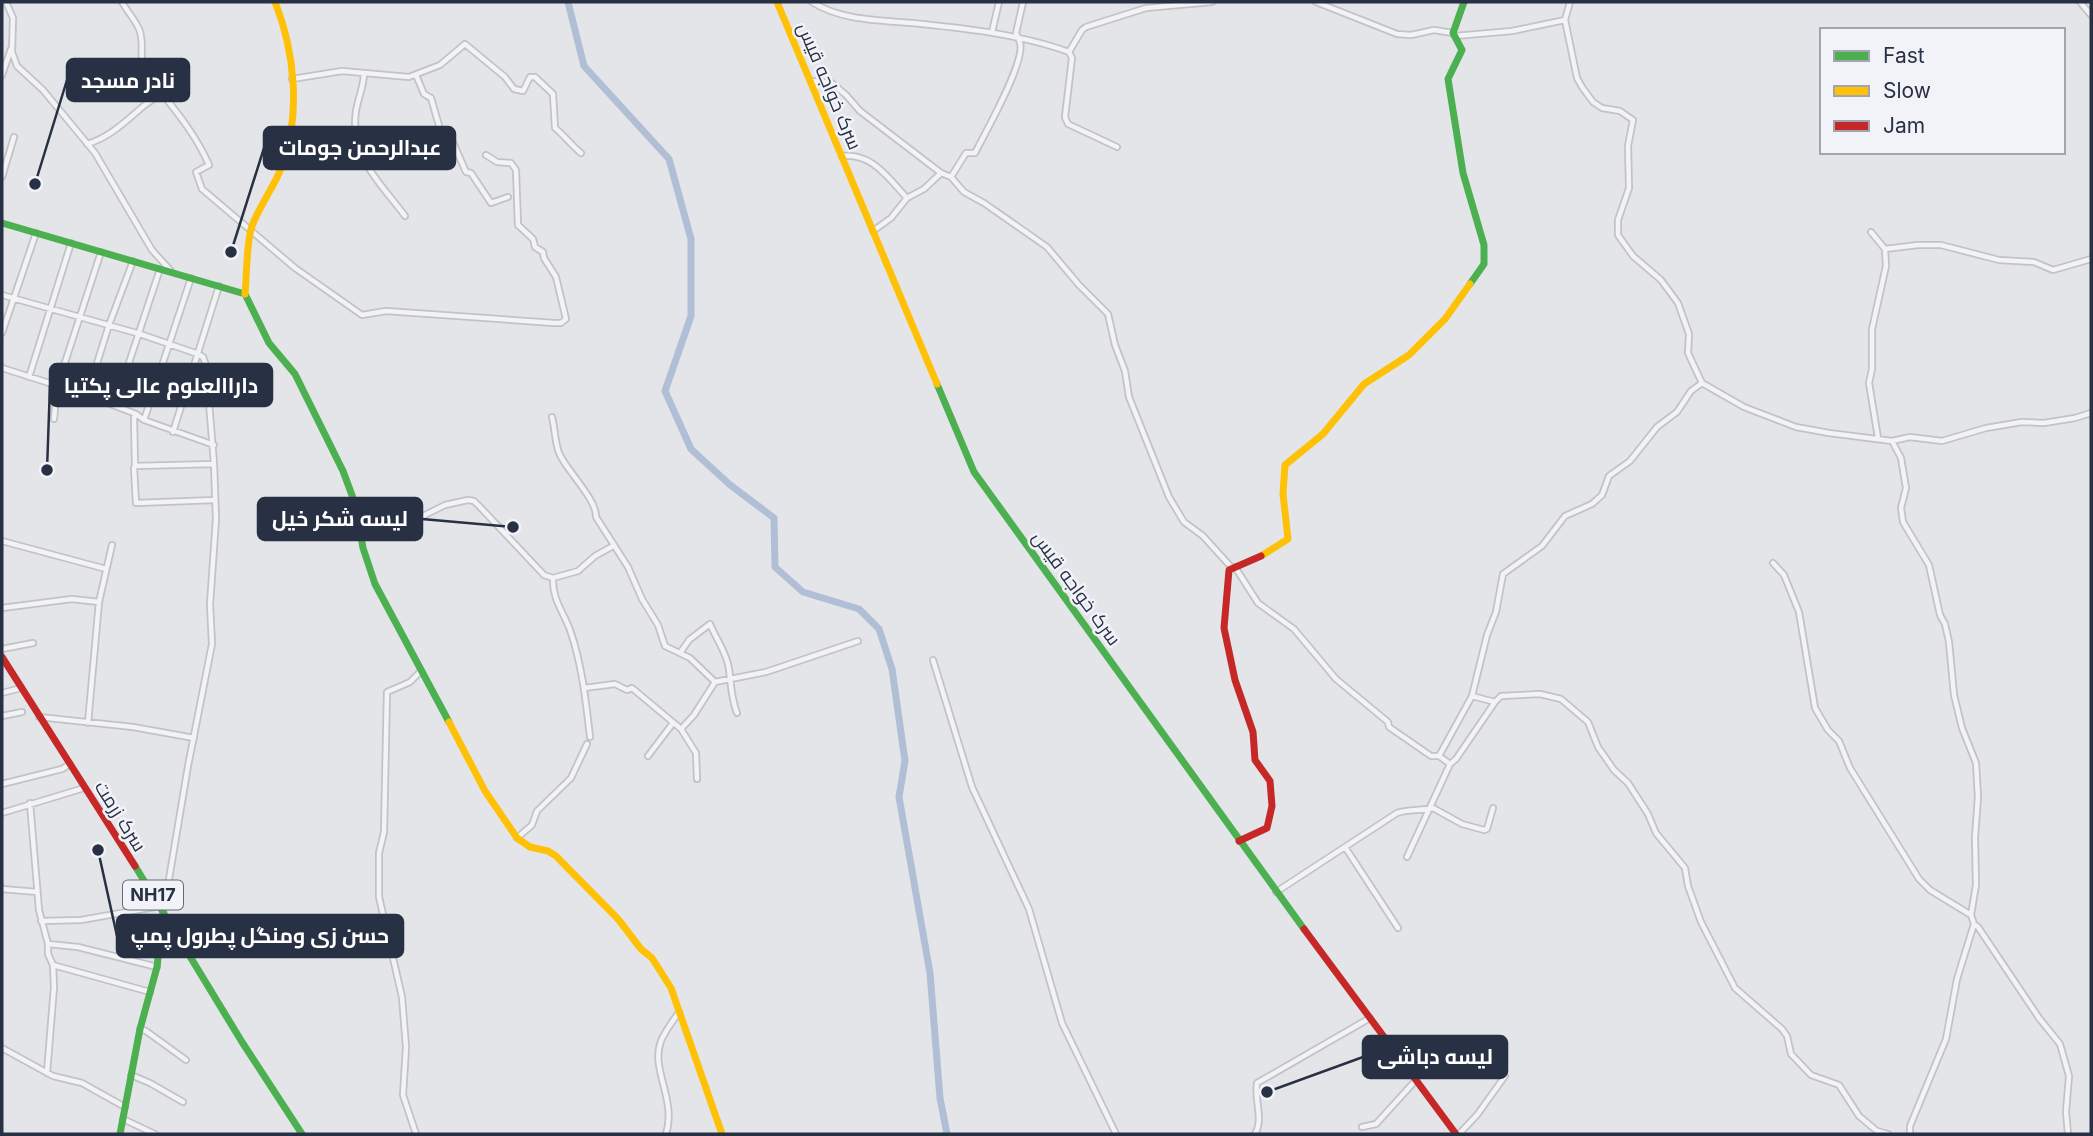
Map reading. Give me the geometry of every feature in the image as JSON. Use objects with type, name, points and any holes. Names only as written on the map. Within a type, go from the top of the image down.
[{"type":"main road","points":[[275,2],[283,16],[292,79],[292,119],[282,165],[251,232],[245,294],[269,343],[295,374],[343,471],[375,584],[485,792],[517,838],[530,847],[548,851],[556,856],[652,958],[671,988],[722,1134]]},
{"type":"main road","name":"سرک خواجه قیس","points":[[778,2],[974,472],[1276,892],[1457,1134]]},
{"type":"main road","points":[[1239,841],[1267,828],[1272,806],[1270,781],[1255,760],[1253,732],[1235,680],[1224,628],[1229,570],[1267,554],[1288,539],[1283,494],[1285,465],[1323,434],[1344,405],[1364,384],[1409,355],[1445,319],[1484,264],[1484,245],[1463,173],[1448,79],[1462,50],[1454,34],[1464,2]]},
{"type":"main road","points":[[2,223],[245,294]]},
{"type":"main road","name":"سرک زرمت","points":[[2,657],[302,1134]]},
{"type":"main road","points":[[120,1134],[140,1029],[157,967],[163,911]]},
{"type":"street","points":[[6,2],[13,18],[12,52],[17,66],[43,90],[104,166],[152,250],[171,271]]},
{"type":"street","points":[[122,2],[140,30],[143,42],[140,48],[141,60],[147,75],[209,165],[196,172],[202,189],[295,268],[362,315],[386,311],[561,323],[566,319],[556,277],[544,258],[544,252],[535,247],[533,239],[519,225],[516,170],[510,163],[497,162],[486,155]]},
{"type":"street","points":[[812,2],[828,11],[853,16],[992,32],[1069,52],[1072,58],[1065,117],[1068,124],[1117,147]]},
{"type":"street","points":[[992,32],[999,2]]},
{"type":"street","points":[[951,177],[965,153],[975,153],[998,110],[1016,67],[1021,44],[1016,33],[1023,2]]},
{"type":"street","points":[[1069,52],[1086,27],[1146,8],[1212,2]]},
{"type":"street","points":[[1316,2],[1397,34],[1411,35],[1434,30],[1454,34],[1512,31],[1565,20]]},
{"type":"street","points":[[1332,8],[1335,2]]},
{"type":"street","points":[[1570,2],[1565,20],[1577,78],[1585,93],[1602,108],[1620,111],[1633,120],[1628,146],[1629,188],[1618,219],[1618,235],[1633,256],[1661,281],[1678,303],[1689,334],[1688,354],[1702,383],[1744,407],[1796,427],[1892,441],[1910,437],[1941,441],[1986,428],[2022,422],[2043,423],[2091,413]]},
{"type":"street","points":[[2080,2],[2091,15]]},
{"type":"street","points":[[2,75],[13,43]]},
{"type":"street","points":[[292,79],[342,71],[416,75],[440,65],[465,44],[505,77],[514,89],[523,91],[528,79],[535,77],[552,94],[555,128],[581,153]]},
{"type":"street","points":[[364,73],[355,113],[356,144],[373,178],[405,216]]},
{"type":"street","points":[[416,75],[424,94],[431,98],[440,129],[448,131],[466,172],[471,173],[491,203],[508,197]]},
{"type":"street","points":[[811,81],[832,83],[859,111],[941,173],[951,177],[964,192],[1047,247],[1108,314],[1115,345],[1125,371],[1129,397],[1169,497],[1184,522],[1203,536],[1234,568],[1258,603],[1294,629],[1336,679],[1388,722],[1389,727],[1431,756],[1439,756],[1450,764]]},
{"type":"street","points":[[86,144],[102,139],[152,102],[161,92]]},
{"type":"street","points":[[2,177],[14,137]]},
{"type":"street","points":[[842,156],[864,157],[873,162],[906,198]]},
{"type":"street","points":[[873,231],[891,218],[906,198],[924,189],[941,173]]},
{"type":"street","points":[[2,333],[36,232]]},
{"type":"street","points":[[1871,232],[1885,249],[1886,266],[1872,329],[1872,369],[1868,383],[1878,438]]},
{"type":"street","points":[[29,377],[71,242]]},
{"type":"street","points":[[1885,249],[1941,245],[1999,260],[2034,262],[2053,270],[2091,259]]},
{"type":"street","points":[[54,419],[57,387],[102,251]]},
{"type":"street","points":[[88,395],[109,325],[133,260]]},
{"type":"street","points":[[115,405],[160,268]]},
{"type":"street","points":[[144,421],[191,277]]},
{"type":"street","points":[[173,432],[219,285]]},
{"type":"street","points":[[2,295],[140,334],[204,357],[214,445],[215,500],[210,604],[212,644],[163,911]]},
{"type":"street","points":[[2,368],[88,395],[136,414],[144,421],[214,445]]},
{"type":"street","points":[[1439,756],[1472,696],[1487,635],[1496,612],[1503,574],[1542,546],[1565,516],[1592,504],[1602,495],[1609,477],[1630,461],[1657,427],[1677,412],[1691,391],[1702,383]]},
{"type":"street","points":[[136,414],[136,503],[215,500]]},
{"type":"street","points":[[552,417],[559,454],[592,502],[596,517],[628,567],[642,599],[658,625],[665,646],[690,658],[715,682]]},
{"type":"street","points":[[1892,441],[1901,458],[1906,488],[1901,508],[1903,522],[1931,573],[1934,595],[1949,642],[1954,695],[1962,728],[1976,763],[1976,885],[1971,915],[1974,924],[2060,1044],[2068,1076],[2068,1134]]},
{"type":"street","points":[[135,466],[214,464]]},
{"type":"street","points":[[359,520],[423,516],[459,501],[474,501],[544,575],[553,578],[578,571],[595,556],[613,546]]},
{"type":"street","points":[[2,541],[106,569]]},
{"type":"street","points":[[88,723],[99,602],[113,545]]},
{"type":"street","points":[[1773,563],[1784,575],[1800,612],[1815,708],[1828,730],[1839,741],[1850,768],[1919,879],[1930,890],[1971,915]]},
{"type":"street","points":[[553,578],[552,590],[569,628],[584,688],[590,737]]},
{"type":"street","points":[[2,608],[72,598],[99,602]]},
{"type":"street","points":[[680,653],[689,640],[710,624],[721,643],[729,667],[737,713]]},
{"type":"street","points":[[681,729],[694,715],[715,682],[766,672],[858,641]]},
{"type":"street","points":[[2,649],[33,643]]},
{"type":"street","points":[[933,660],[972,787],[1030,909],[1062,1023],[1116,1134]]},
{"type":"street","points":[[416,1134],[403,1095],[405,1020],[398,973],[379,897],[379,852],[384,832],[387,692],[410,682],[421,671]]},
{"type":"street","points":[[584,688],[615,684],[627,690],[632,688],[681,729],[696,753],[697,779]]},
{"type":"street","points":[[2,693],[21,688]]},
{"type":"street","points":[[1407,857],[1450,764],[1456,760],[1495,702],[1501,696],[1540,694],[1561,699],[1588,722],[1598,747],[1614,770],[1628,783],[1657,833],[1685,868],[1688,887],[1701,922],[1735,988],[1782,1029],[1787,1036],[1791,1054],[1811,1075],[1839,1086],[1859,1116],[1877,1130],[1888,1134]]},
{"type":"street","points":[[1472,696],[1495,702]]},
{"type":"street","points":[[2,716],[22,712]]},
{"type":"street","points":[[38,717],[43,715],[133,727],[194,738]]},
{"type":"street","points":[[648,756],[673,723]]},
{"type":"street","points":[[517,838],[531,825],[537,811],[570,778],[587,744]]},
{"type":"street","points":[[2,784],[62,769],[70,764]]},
{"type":"street","points":[[2,813],[85,788]]},
{"type":"street","points":[[30,803],[41,921],[48,944],[47,954],[53,965],[54,987],[47,1073]]},
{"type":"street","points":[[1276,892],[1397,813],[1433,808],[1462,824],[1484,830],[1487,829],[1493,808]]},
{"type":"street","points":[[1345,847],[1398,928]]},
{"type":"street","points":[[2,889],[37,892]]},
{"type":"street","points":[[41,921],[81,920],[155,907],[158,903]]},
{"type":"street","points":[[1909,1134],[1946,1039],[1957,979],[1974,924]]},
{"type":"street","points":[[48,944],[78,947],[157,967]]},
{"type":"street","points":[[53,965],[151,992]]},
{"type":"street","points":[[666,1134],[669,1126],[668,1098],[658,1054],[661,1041],[679,1012]]},
{"type":"street","points":[[1255,1134],[1259,1129],[1257,1083],[1370,1018]]},
{"type":"street","points":[[140,1029],[186,1060]]},
{"type":"street","points":[[2,1048],[47,1073],[82,1083],[126,1107]]},
{"type":"street","points":[[130,1075],[183,1102]]},
{"type":"street","points":[[1457,1134],[1477,1115],[1505,1076]]},
{"type":"street","points":[[1362,1127],[1376,1124],[1416,1080]]},
{"type":"street","points":[[123,1119],[155,1134]]},
{"type":"waterway","points":[[568,2],[584,66],[669,159],[691,239],[691,316],[665,391],[691,449],[729,484],[774,518],[775,567],[803,592],[859,609],[879,629],[892,669],[905,761],[899,797],[930,973],[940,1098],[947,1134]]},
{"type":"traffic: fast","points":[[1464,2],[1453,33],[1462,50],[1448,79],[1463,173],[1484,245],[1484,264],[1470,284]]},
{"type":"traffic: fast","points":[[2,223],[245,294],[269,343],[295,374],[343,471],[356,506],[363,548],[375,584],[449,722]]},
{"type":"traffic: fast","points":[[937,384],[974,472],[1304,929]]},
{"type":"traffic: fast","points":[[135,866],[242,1042],[302,1134]]},
{"type":"traffic: fast","points":[[120,1134],[140,1029],[157,967],[163,913]]},
{"type":"traffic: slow","points":[[245,294],[251,229],[282,166],[292,126],[291,62],[275,2]]},
{"type":"traffic: slow","points":[[777,2],[937,384]]},
{"type":"traffic: slow","points":[[1261,556],[1288,539],[1283,494],[1285,465],[1323,434],[1364,384],[1409,355],[1445,319],[1470,284]]},
{"type":"traffic: slow","points":[[449,722],[485,791],[517,838],[530,847],[548,851],[556,856],[652,958],[671,988],[722,1134]]},
{"type":"traffic: jam","points":[[1239,841],[1267,828],[1272,806],[1270,781],[1255,760],[1253,732],[1235,680],[1224,628],[1229,570],[1261,556]]},
{"type":"traffic: jam","points":[[2,657],[135,866]]},
{"type":"traffic: jam","points":[[1304,929],[1456,1134]]},
{"type":"place","name":"نادر مسجد","points":[[35,184]]},
{"type":"place","name":"عبدالرحمن جومات","points":[[231,252]]},
{"type":"place","name":"داراالعلوم عالی پکتیا","points":[[47,470]]},
{"type":"place","name":"لیسه شکر خیل","points":[[513,527]]},
{"type":"place","name":"حسن زی ومنگل پطرول پمپ","points":[[98,850]]},
{"type":"place","name":"لیسه دباشی","points":[[1267,1092]]}]
